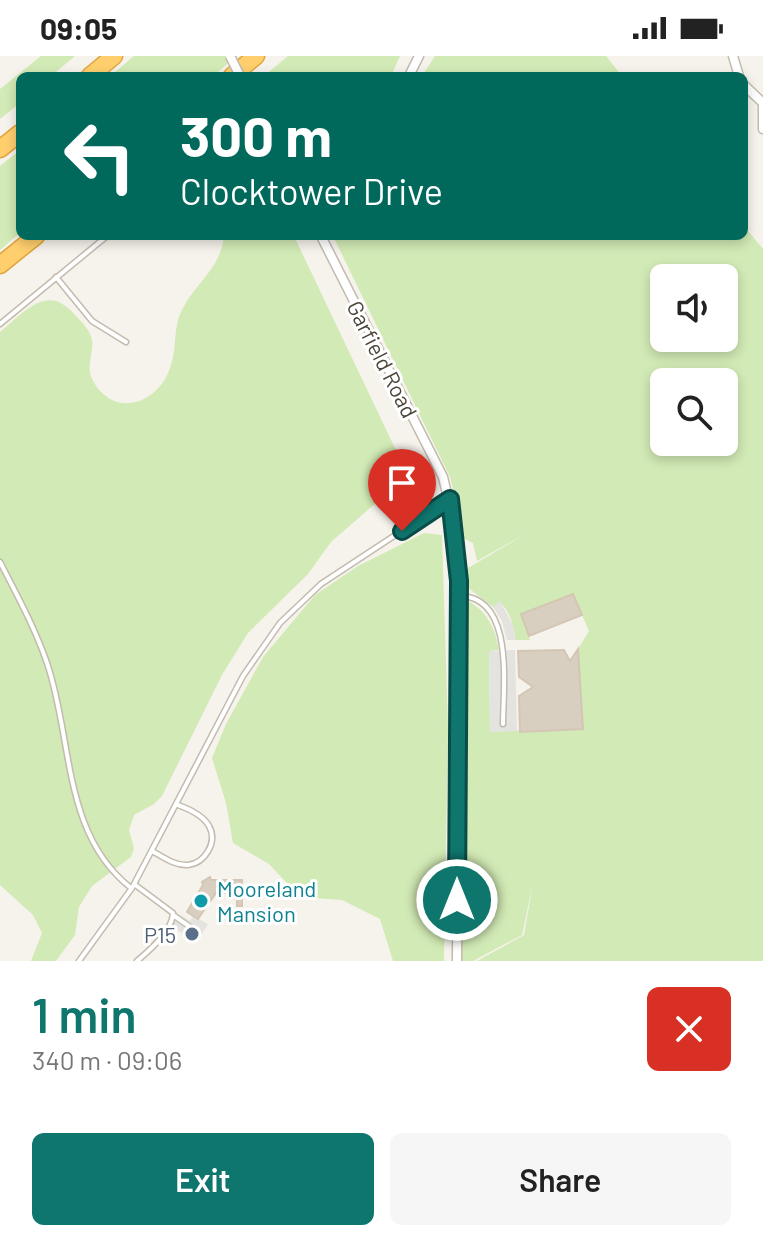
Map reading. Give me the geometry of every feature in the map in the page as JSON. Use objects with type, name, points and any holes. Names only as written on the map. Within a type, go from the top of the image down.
[{"type":"highway","points":[[95,72],[114,56]]},
{"type":"highway","points":[[237,72],[256,56]]},
{"type":"highway","points":[[0,149],[16,136]]},
{"type":"highway","points":[[0,265],[31,240]]},
{"type":"street","points":[[748,89],[763,103],[763,129]]},
{"type":"street","name":"Garfield Road","points":[[323,240],[443,477],[450,499],[459,596],[457,961]]},
{"type":"lane","points":[[0,324],[102,240]]},
{"type":"lane","points":[[56,277],[92,321],[126,342]]},
{"type":"lane","points":[[79,961],[133,886],[243,676],[280,623],[321,584],[450,499]]},
{"type":"lane","points":[[388,503],[406,528]]},
{"type":"lane","points":[[0,562],[47,661],[63,721],[76,802],[84,825],[108,866],[193,929]]},
{"type":"lane","points":[[459,596],[471,597],[484,605],[499,628],[503,724]]},
{"type":"lane","points":[[152,851],[174,863],[187,865],[197,862],[210,848],[209,825],[200,816],[177,804]]},
{"type":"lane","points":[[137,961],[170,926],[173,915]]},
{"type":"green space","points":[[41,56],[75,56],[56,72],[21,72]]},
{"type":"green space","points":[[134,56],[237,56],[218,72],[115,72]]},
{"type":"green space","points":[[288,56],[400,56],[393,72],[269,72]]},
{"type":"green space","points":[[435,56],[606,56],[619,72],[425,72]]},
{"type":"green space","points":[[16,76],[16,106],[0,119],[0,89]]},
{"type":"green space","points":[[16,153],[16,236],[0,250],[0,166]]},
{"type":"green space","points":[[748,231],[763,249],[763,961],[477,961],[524,935],[533,883],[522,935],[473,961],[461,961],[463,608],[470,602],[482,612],[493,629],[499,650],[489,651],[490,731],[583,729],[578,649],[589,631],[573,594],[521,614],[530,640],[515,640],[511,619],[500,602],[493,607],[467,587],[463,571],[529,532],[477,561],[473,543],[461,537],[462,524],[450,477],[335,240],[748,240]]},
{"type":"green space","points":[[223,240],[296,240],[402,463],[404,475],[331,542],[308,574],[248,633],[222,675],[162,796],[134,815],[129,830],[134,848],[131,857],[92,886],[79,907],[75,935],[56,961],[31,961],[42,933],[33,915],[0,885],[0,332],[36,304],[55,301],[65,305],[80,320],[92,340],[91,376],[102,393],[123,403],[146,398],[164,380],[172,362],[178,320],[183,308],[211,270]]},
{"type":"green space","points":[[424,533],[442,535],[448,729],[444,961],[393,961],[380,919],[342,900],[300,897],[269,864],[233,843],[226,803],[212,758],[226,724],[263,657],[315,595],[358,566]]},
{"type":"shaded area","points":[[500,601],[513,625],[515,640],[507,640],[502,621],[493,607]]},
{"type":"shaded area","points":[[515,650],[517,731],[490,732],[489,651]]},
{"type":"shaded area","name":"P15","points":[[176,912],[190,921],[193,916],[208,924],[197,942],[168,925]]},
{"type":"building","points":[[573,594],[582,615],[529,636],[521,614]]},
{"type":"building","points":[[578,649],[583,729],[520,732],[519,696],[533,687],[519,677],[518,651],[564,650],[570,661]]},
{"type":"building","name":"Mooreland Mansion","points":[[210,877],[211,880],[242,880],[242,906],[237,906],[237,893],[216,893],[198,919],[187,912],[202,882]]},
{"type":"place","name":"Mooreland Mansion","points":[[201,901]]},
{"type":"place","name":"P15","points":[[192,934]]},
{"type":"route","points":[[402,531],[450,499],[459,581],[457,900]]}]
